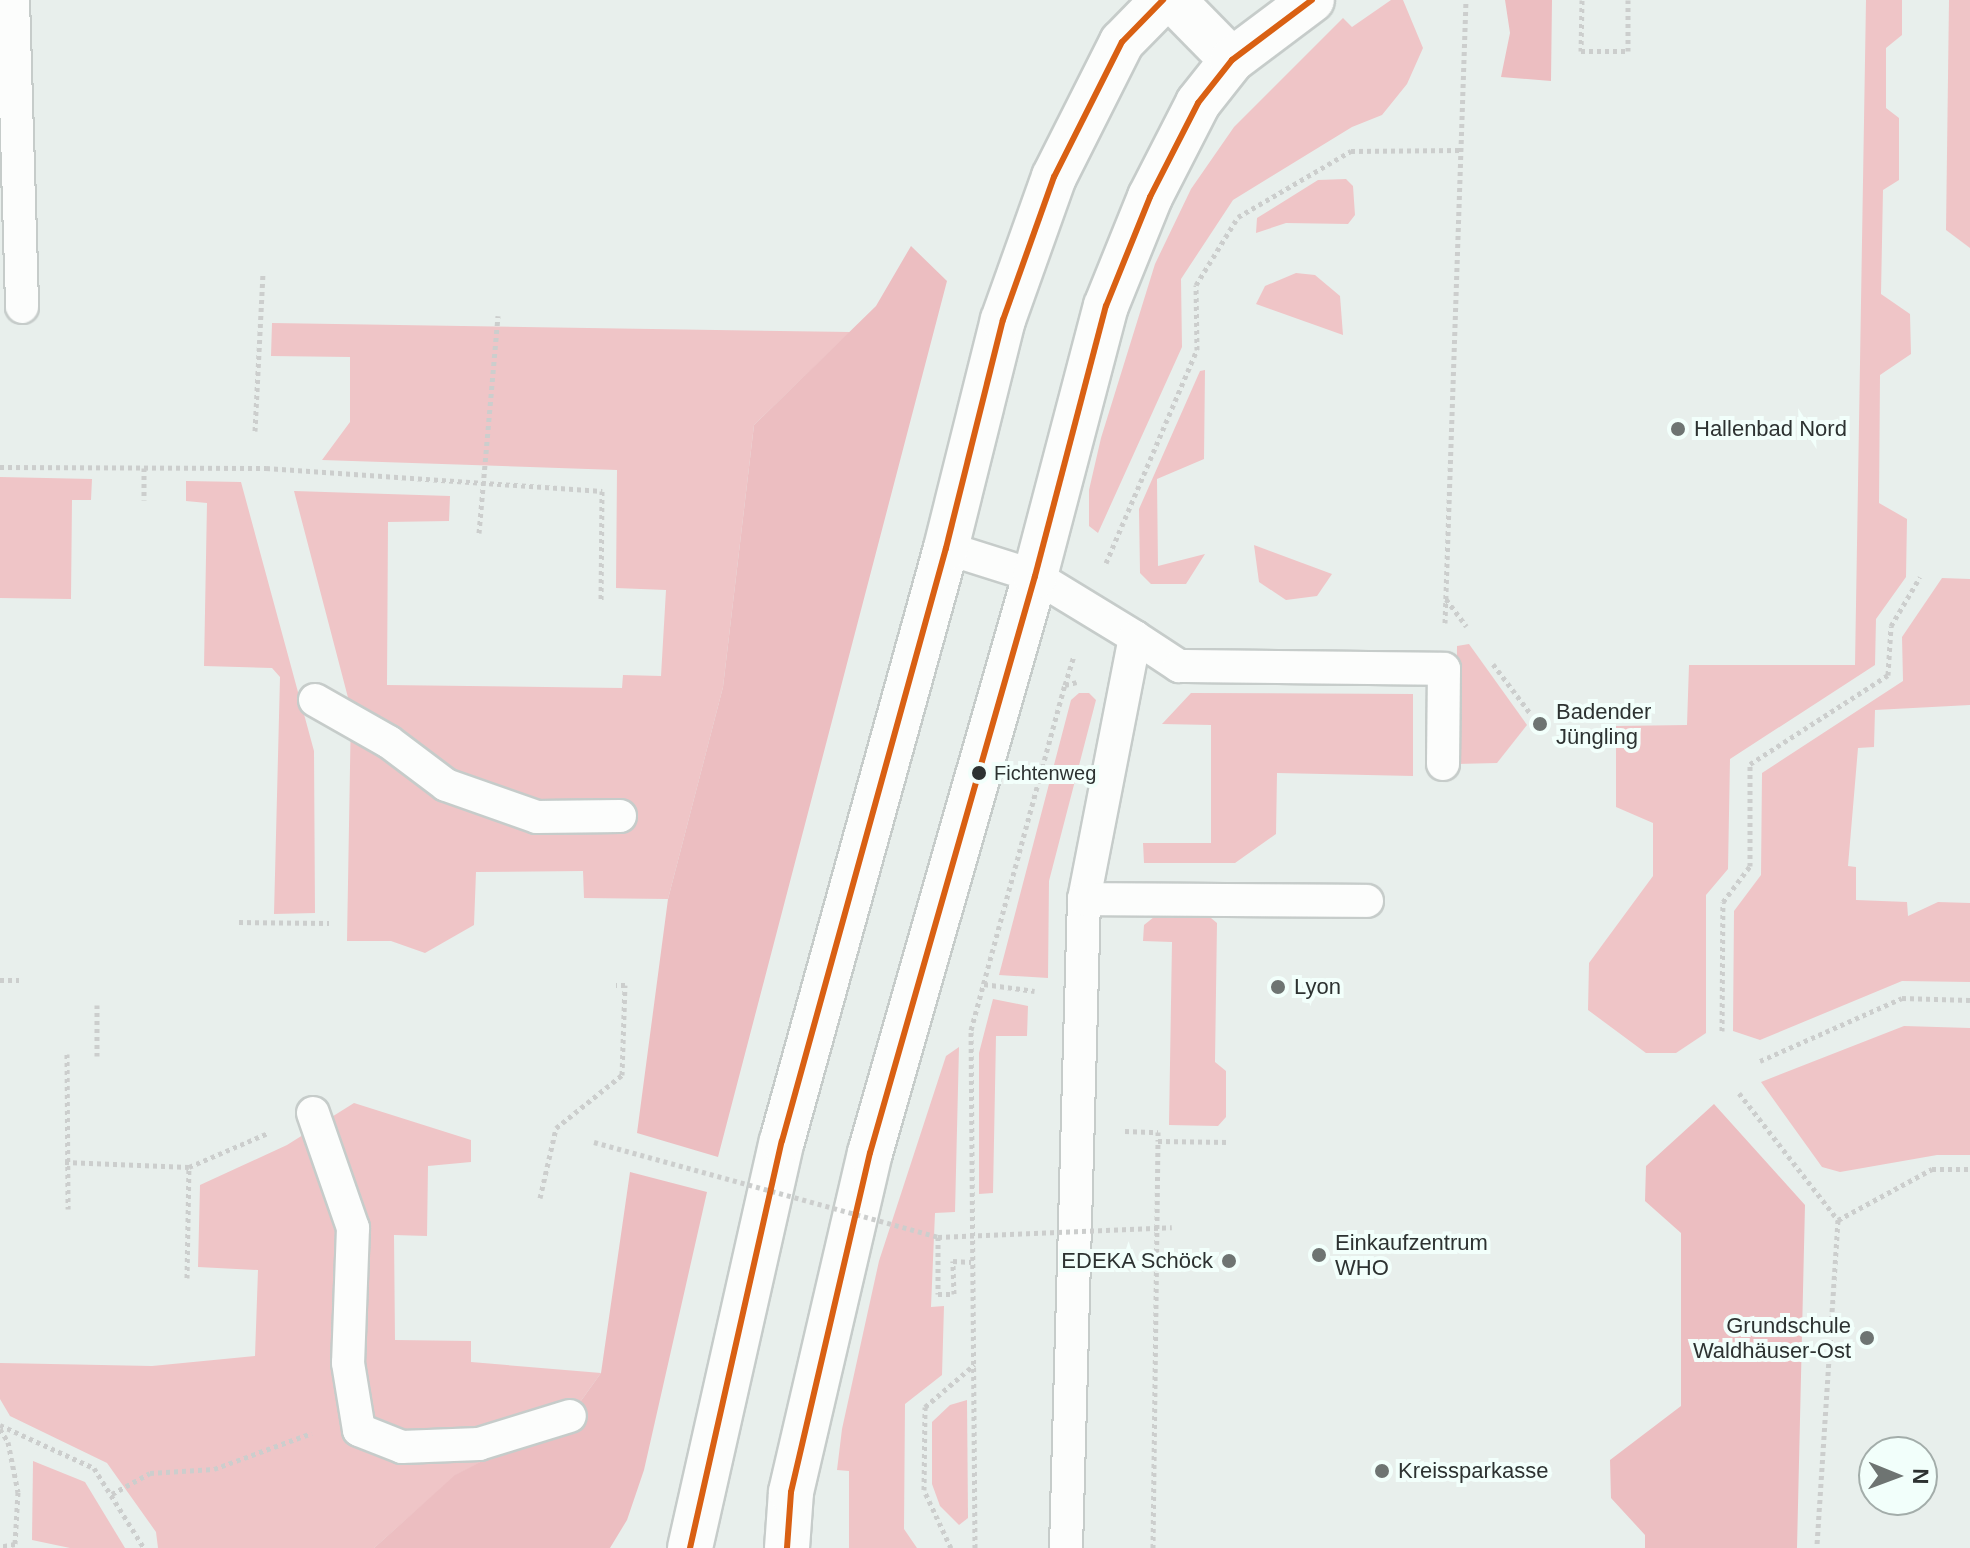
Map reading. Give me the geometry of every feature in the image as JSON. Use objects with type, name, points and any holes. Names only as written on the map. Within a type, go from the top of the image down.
[{"type":"street","points":[[690,1548],[782,1141],[946,548],[1003,320],[1054,177],[1122,42],[1163,0]]},
{"type":"street","points":[[1173,0],[1232,60]]},
{"type":"street","points":[[787,1548],[791,1492],[870,1153],[1035,576],[1106,306],[1150,197],[1198,103],[1232,60],[1312,0]]},
{"type":"lane","points":[[13,0],[22,307]]},
{"type":"lane","points":[[946,548],[1035,576],[1179,666],[1444,669],[1443,764]]},
{"type":"lane","points":[[1066,1548],[1084,899],[1135,637]]},
{"type":"lane","points":[[315,700],[389,742],[446,785],[537,817],[620,816]]},
{"type":"lane","points":[[1084,899],[1367,901]]},
{"type":"lane","points":[[313,1113],[353,1228],[348,1363],[359,1430],[402,1447],[479,1444],[570,1416]]},
{"type":"path","points":[[1444,669],[1466,0]]},
{"type":"path","points":[[1582,0],[1581,51],[1628,51],[1628,0]]},
{"type":"path","points":[[975,1548],[971,1030],[1087,608],[1197,350],[1196,285],[1238,217],[1351,151],[1461,150]]},
{"type":"path","points":[[255,431],[263,273]]},
{"type":"path","points":[[479,533],[480,485],[498,316]]},
{"type":"path","points":[[0,467],[266,468],[602,491],[601,601]]},
{"type":"path","points":[[144,468],[144,500]]},
{"type":"path","points":[[1722,1031],[1723,902],[1750,866],[1750,764],[1888,675],[1891,626],[1920,577]]},
{"type":"path","points":[[1065,685],[1085,680],[1125,689]]},
{"type":"path","points":[[239,922],[329,923]]},
{"type":"path","points":[[0,980],[19,980]]},
{"type":"path","points":[[984,984],[1030,990]]},
{"type":"path","points":[[540,1198],[556,1128],[622,1075],[625,985],[616,985]]},
{"type":"path","points":[[1760,1061],[1902,998],[1970,1000]]},
{"type":"path","points":[[97,1005],[97,1056]]},
{"type":"path","points":[[67,1054],[65,1162],[68,1209]]},
{"type":"path","points":[[1739,1093],[1838,1220],[1817,1548]]},
{"type":"path","points":[[65,1162],[189,1167],[313,1113]]},
{"type":"path","points":[[1153,1548],[1158,1141],[1229,1142]]},
{"type":"path","points":[[594,1142],[938,1237],[1172,1227]]},
{"type":"path","points":[[187,1278],[189,1167]]},
{"type":"path","points":[[1838,1220],[1932,1169],[1970,1169]]},
{"type":"path","points":[[938,1237],[938,1294],[954,1294],[953,1261],[971,1262]]},
{"type":"path","points":[[951,1548],[924,1490],[925,1407],[974,1364]]},
{"type":"path","points":[[112,1494],[150,1473],[214,1469],[291,1443],[340,1419],[354,1397]]},
{"type":"path","points":[[0,1427],[94,1468],[144,1548]]},
{"type":"path","points":[[0,1427],[8,1442],[18,1492],[15,1544],[0,1547]]},
{"type":"shaded area","points":[[1391,0],[1403,0],[1423,48],[1407,84],[1382,115],[1352,127],[1233,200],[1181,279],[1182,347],[1098,533],[1089,526],[1089,490],[1101,438],[1155,264],[1191,189],[1234,127],[1343,18],[1352,27]]},
{"type":"shaded area","points":[[1505,0],[1552,0],[1551,81],[1501,77],[1510,33]]},
{"type":"shaded area","points":[[1866,0],[1902,0],[1902,35],[1886,48],[1886,108],[1899,118],[1899,180],[1883,190],[1881,294],[1910,314],[1911,354],[1880,375],[1879,503],[1907,519],[1906,577],[1876,619],[1875,665],[1730,759],[1728,869],[1706,895],[1706,1033],[1676,1053],[1646,1053],[1588,1010],[1589,963],[1653,876],[1653,823],[1616,807],[1616,726],[1687,725],[1689,665],[1855,665]]},
{"type":"shaded area","points":[[1949,0],[1970,0],[1970,248],[1946,230]]},
{"type":"shaded area","points":[[1346,179],[1353,186],[1355,215],[1348,224],[1286,223],[1256,233],[1257,218],[1318,180]]},
{"type":"shaded area","points":[[911,246],[947,281],[718,1157],[637,1133],[668,899],[723,687],[754,425],[876,306]]},
{"type":"shaded area","points":[[1296,273],[1315,275],[1340,296],[1343,335],[1256,304],[1265,286]]},
{"type":"shaded area","points":[[272,323],[850,332],[754,425],[723,687],[668,899],[584,898],[583,871],[476,872],[474,925],[425,953],[391,941],[347,941],[351,709],[294,491],[450,496],[449,521],[388,522],[387,685],[622,688],[623,675],[661,676],[666,590],[616,588],[617,470],[322,460],[350,422],[350,357],[271,356]]},
{"type":"shaded area","points":[[1205,370],[1204,459],[1157,479],[1158,566],[1205,554],[1186,584],[1151,584],[1140,573],[1139,509],[1200,371]]},
{"type":"shaded area","points":[[0,477],[92,479],[91,500],[72,500],[71,599],[0,598]]},
{"type":"shaded area","points":[[186,481],[241,482],[314,751],[315,913],[274,914],[280,677],[272,668],[204,666],[207,503],[186,501]]},
{"type":"shaded area","points":[[1254,545],[1332,574],[1317,596],[1286,600],[1259,582]]},
{"type":"shaded area","points":[[1942,578],[1970,579],[1970,705],[1875,710],[1874,747],[1858,748],[1848,866],[1856,867],[1856,900],[1907,902],[1908,916],[1938,902],[1970,903],[1970,982],[1902,981],[1760,1040],[1733,1031],[1734,911],[1761,875],[1762,773],[1903,681],[1902,637]]},
{"type":"shaded area","points":[[1469,644],[1527,725],[1497,763],[1456,764],[1457,646]]},
{"type":"shaded area","points":[[1079,693],[1089,693],[1096,700],[1049,881],[1048,978],[999,975],[1071,700]]},
{"type":"shaded area","points":[[1191,693],[1413,694],[1413,776],[1277,773],[1276,834],[1235,863],[1144,863],[1143,843],[1211,843],[1211,725],[1162,724]]},
{"type":"shaded area","points":[[1154,917],[1211,918],[1217,923],[1215,1062],[1226,1071],[1226,1117],[1218,1126],[1169,1125],[1172,942],[1143,941],[1144,925]]},
{"type":"shaded area","points":[[993,999],[1028,1006],[1027,1036],[996,1036],[993,1193],[979,1194],[979,1053]]},
{"type":"shaded area","points":[[1904,1026],[1970,1028],[1970,1155],[1937,1155],[1840,1172],[1822,1167],[1761,1082]]},
{"type":"shaded area","points":[[959,1047],[955,1212],[935,1213],[931,1307],[944,1306],[942,1375],[905,1404],[904,1529],[917,1548],[849,1548],[849,1471],[837,1470],[842,1429],[879,1261],[946,1056]]},
{"type":"shaded area","points":[[354,1103],[471,1140],[471,1162],[428,1166],[427,1236],[394,1235],[395,1340],[471,1341],[471,1362],[601,1373],[570,1416],[456,1475],[374,1548],[158,1548],[156,1532],[107,1463],[10,1416],[0,1399],[0,1363],[152,1366],[255,1356],[258,1270],[198,1267],[200,1185],[287,1145]]},
{"type":"shaded area","points":[[1714,1104],[1805,1205],[1797,1548],[1645,1548],[1645,1535],[1611,1498],[1610,1460],[1681,1406],[1681,1233],[1645,1201],[1646,1166]]},
{"type":"shaded area","points":[[630,1172],[707,1192],[644,1470],[627,1520],[610,1548],[374,1548],[455,1475],[570,1416],[601,1373]]},
{"type":"shaded area","points":[[967,1400],[968,1518],[959,1525],[940,1506],[932,1484],[932,1422],[950,1405]]},
{"type":"shaded area","points":[[33,1461],[85,1482],[125,1548],[70,1548],[32,1540]]},
{"type":"transit line","points":[[690,1548],[782,1141],[946,548],[1003,320],[1054,177],[1122,42],[1163,0]]},
{"type":"transit line","points":[[787,1548],[791,1492],[870,1153],[1035,576],[1106,306],[1150,197],[1198,103],[1232,60],[1312,0]]},
{"type":"place","name":"Hallenbad Nord","points":[[1678,429]]},
{"type":"place","name":"Badender Jüngling","points":[[1540,724]]},
{"type":"place","name":"Fichtenweg","points":[[979,773]]},
{"type":"place","name":"Lyon","points":[[1278,987]]},
{"type":"place","name":"Einkaufzentrum WHO","points":[[1319,1255]]},
{"type":"place","name":"EDEKA Schöck","points":[[1229,1261]]},
{"type":"place","name":"Grundschule Waldhäuser-Ost","points":[[1867,1338]]},
{"type":"place","name":"Kreissparkasse","points":[[1382,1471]]}]
